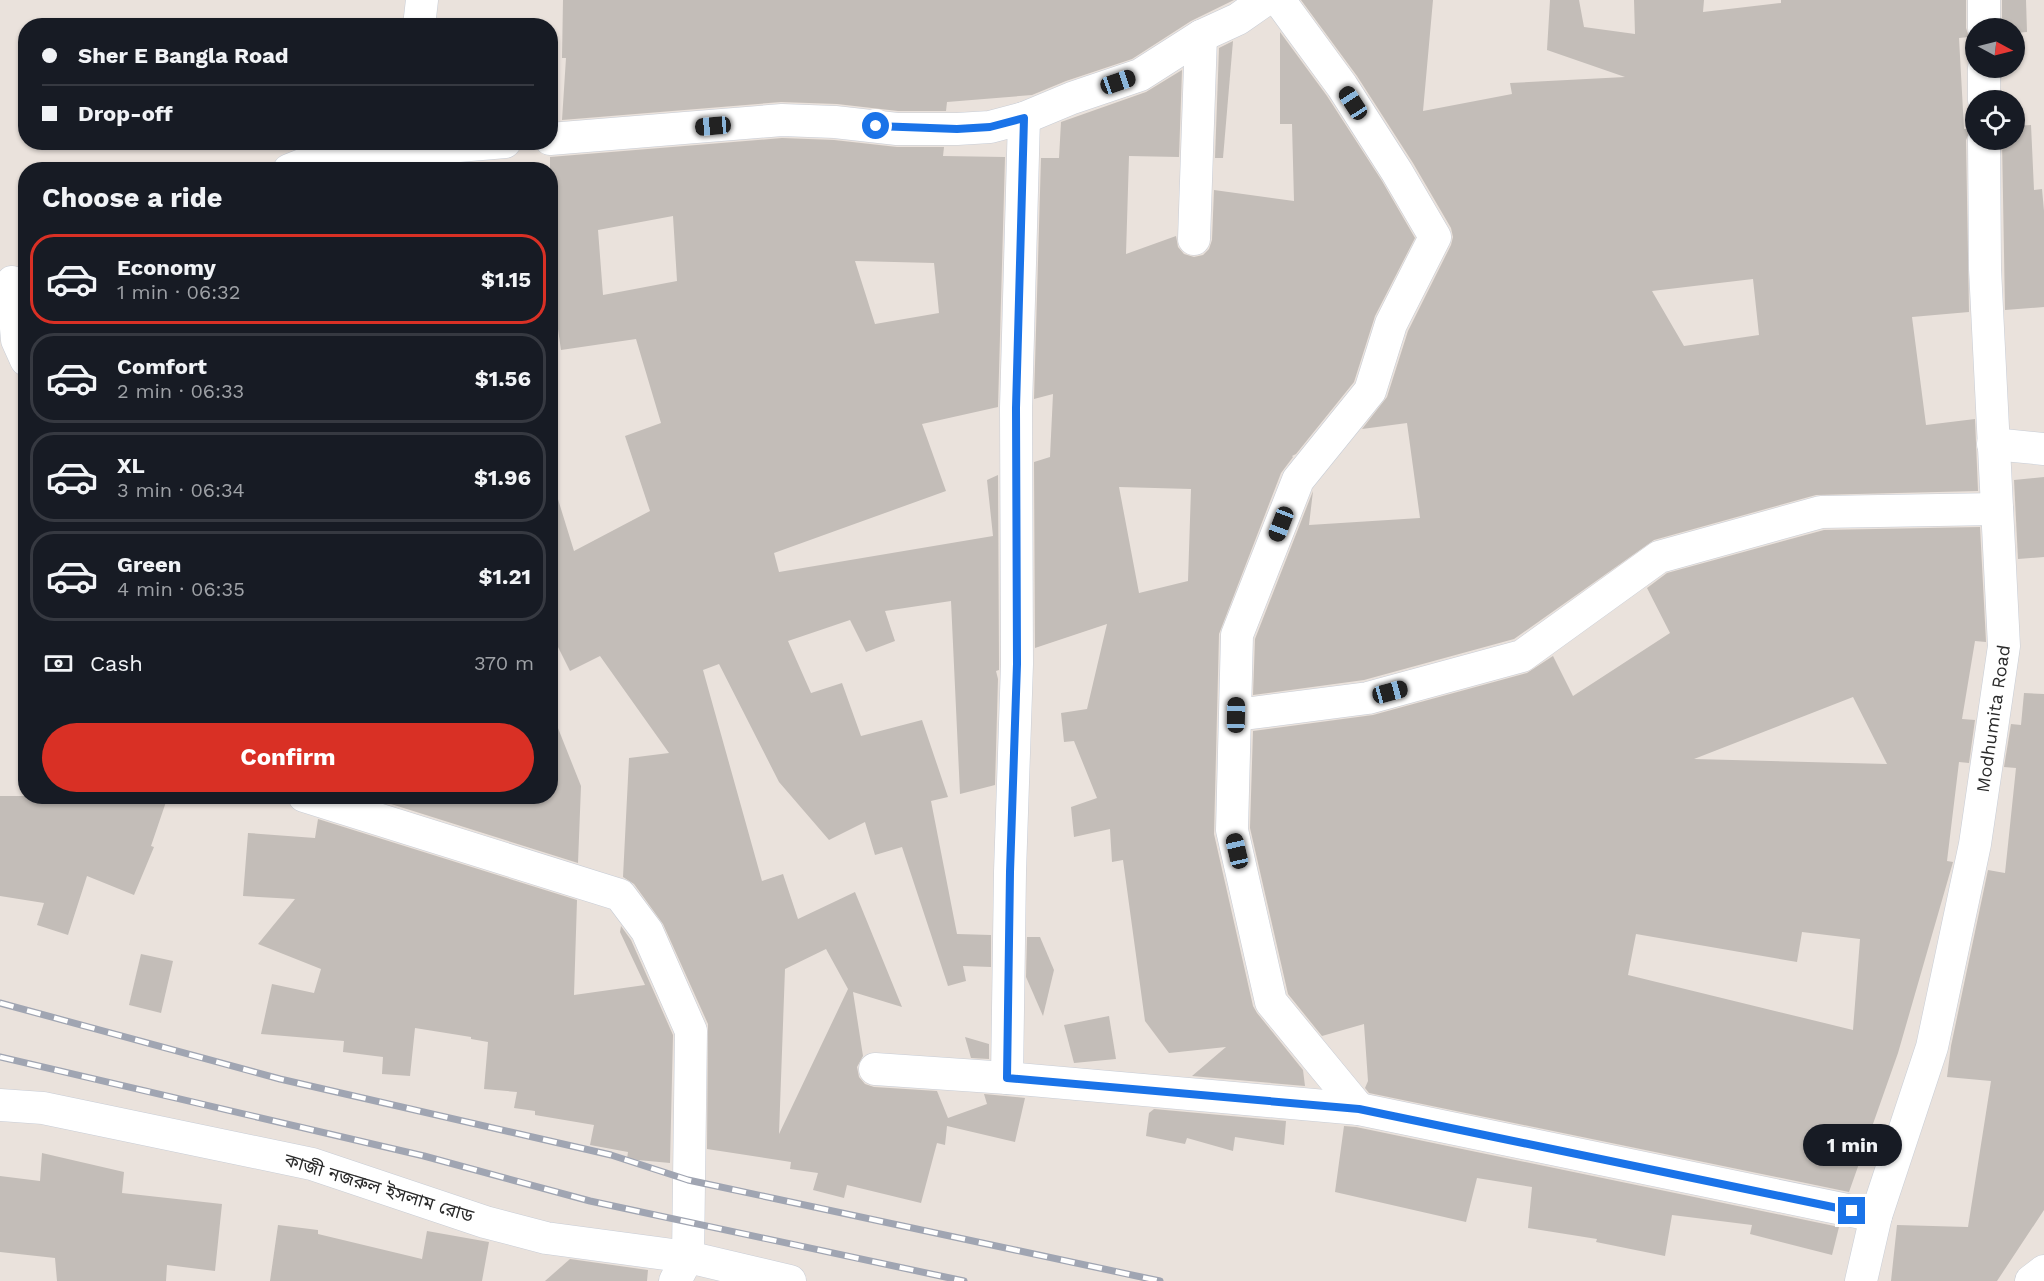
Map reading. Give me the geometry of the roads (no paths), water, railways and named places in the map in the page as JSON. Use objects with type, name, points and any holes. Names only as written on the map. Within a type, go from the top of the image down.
[{"type":"street","points":[[420,18],[422,0]]},
{"type":"street","points":[[558,138],[782,120],[835,122],[897,129],[990,127],[1024,118],[1072,98],[1140,75],[1201,36],[1238,19],[1265,0]]},
{"type":"street","points":[[1279,0],[1342,86],[1435,237],[1391,324],[1370,391],[1298,480],[1238,635],[1232,830],[1271,1002],[1359,1109]]},
{"type":"street","points":[[1984,0],[1984,18]]},
{"type":"street","points":[[1194,239],[1201,36]]},
{"type":"street","points":[[1007,1078],[1010,872],[1017,664],[1016,408],[1024,118]]},
{"type":"street","points":[[309,162],[319,158],[377,150]]},
{"type":"street","name":"Modhumita Road","points":[[1861,1281],[1876,1216],[1932,1047],[1975,844],[2004,646],[1984,269],[1984,150]]},
{"type":"street","points":[[12,281],[18,342]]},
{"type":"street","points":[[1993,444],[2044,449]]},
{"type":"street","points":[[1236,715],[1368,698],[1522,656],[1659,557],[1821,512],[1997,509]]},
{"type":"street","points":[[330,804],[620,895],[647,931],[691,1031],[681,1269]]},
{"type":"street","points":[[875,1070],[1007,1078],[1359,1109],[1876,1216]]},
{"type":"street","name":"কাজী নজরুল ইসলাম রোড","points":[[0,1105],[43,1108],[312,1164],[485,1222],[681,1269],[790,1281]]},
{"type":"street","points":[[2031,1281],[2044,1271]]},
{"type":"railway","points":[[0,1003],[280,1079],[611,1155],[688,1180],[1160,1281]]},
{"type":"railway","points":[[0,1057],[424,1156],[590,1201],[964,1281]]}]
